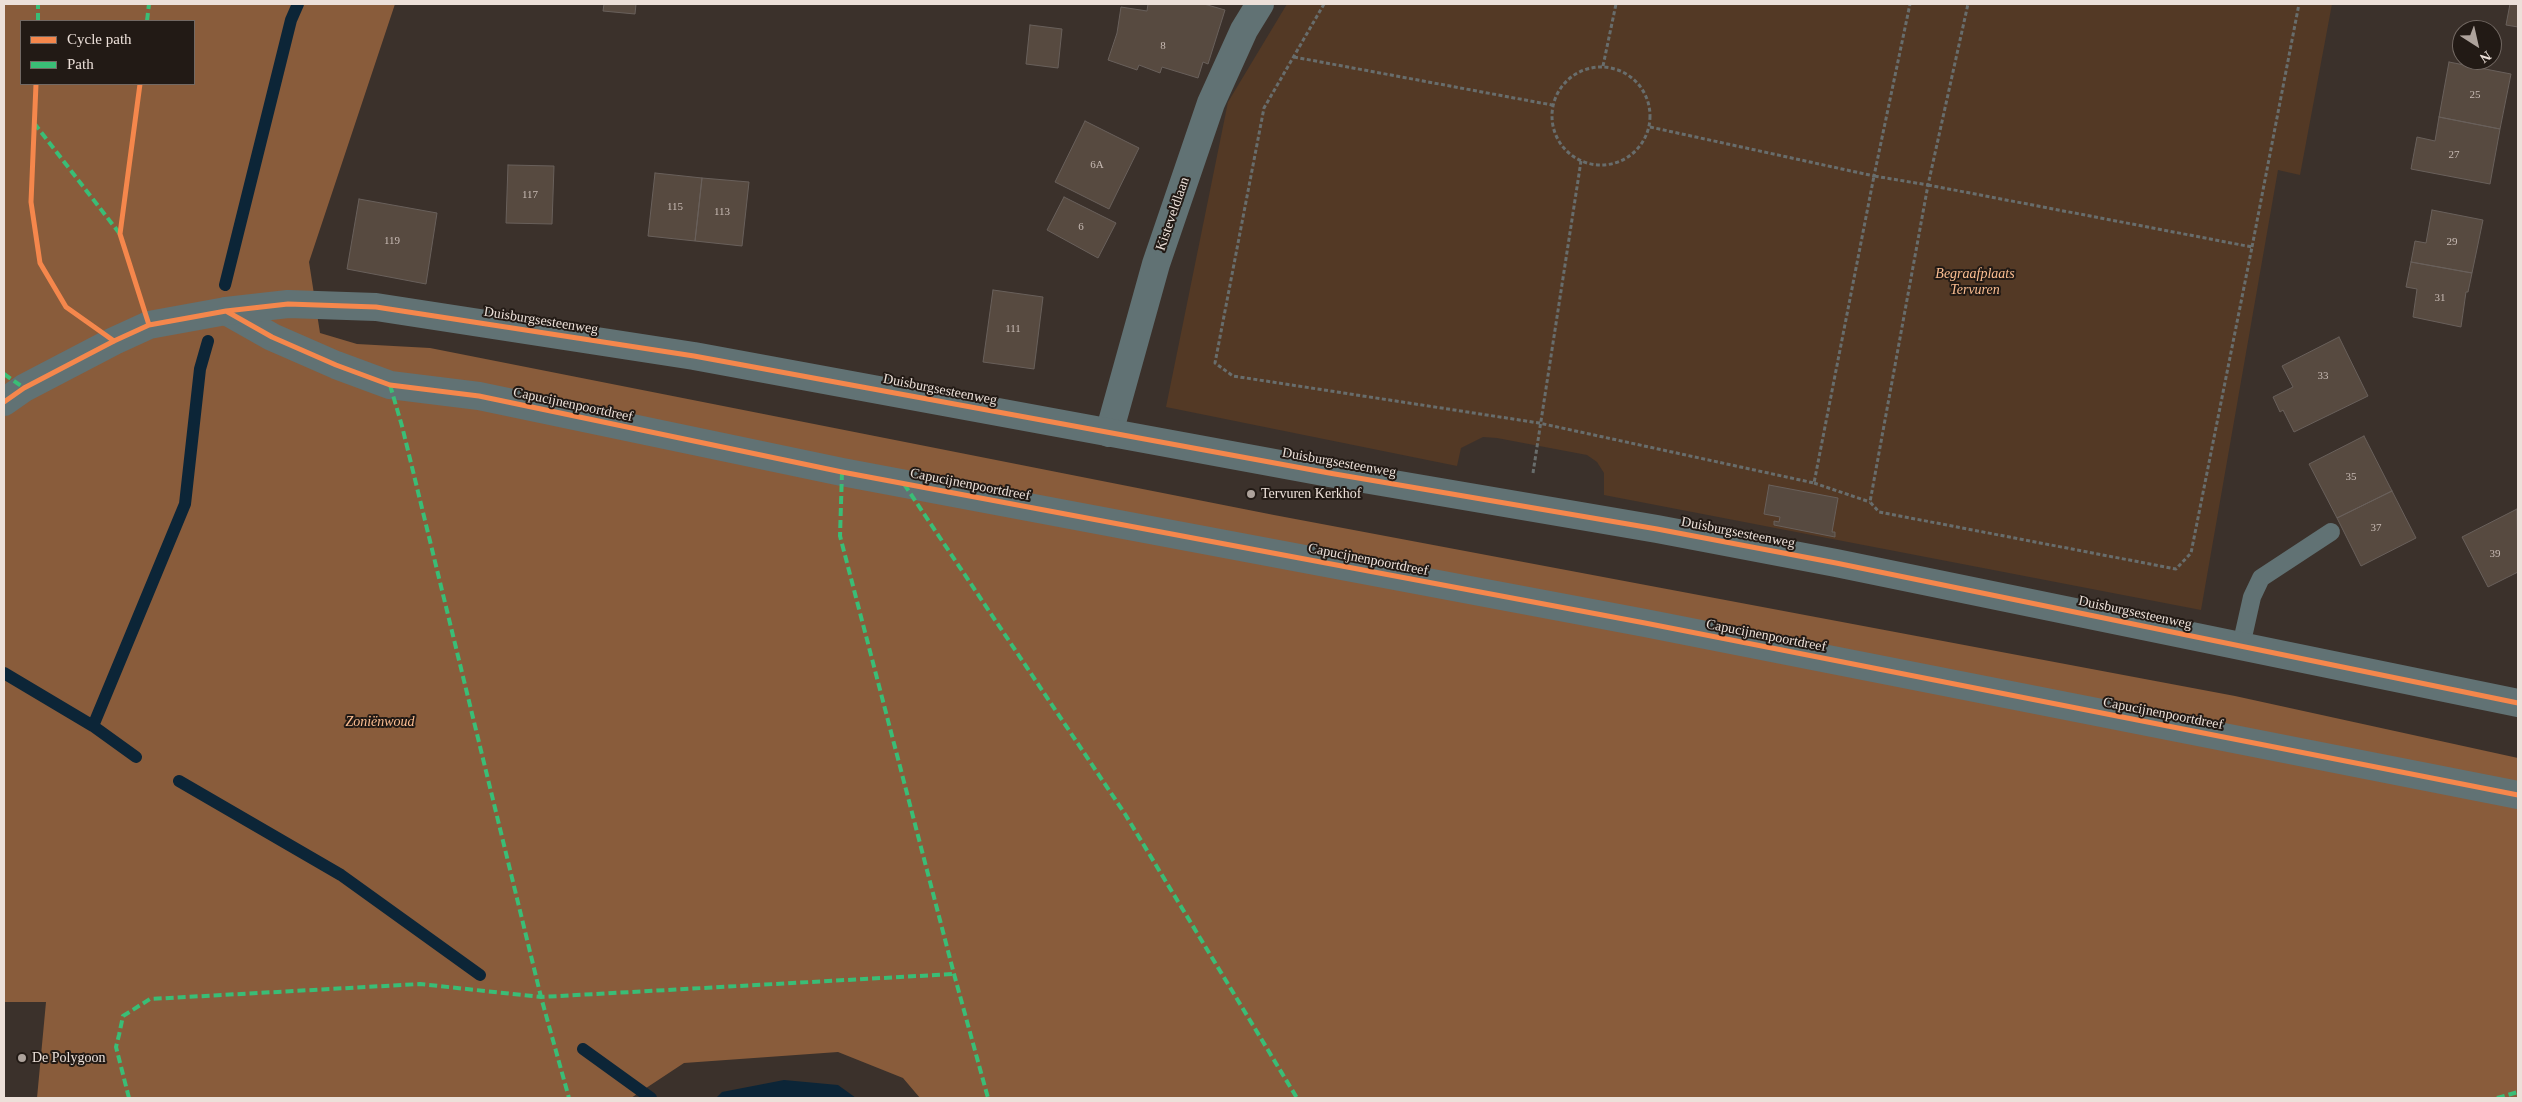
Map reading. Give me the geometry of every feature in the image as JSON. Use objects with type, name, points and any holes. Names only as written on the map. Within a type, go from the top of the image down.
[{"type":"street","name":"Kisteveldlaan","points":[[1109,433],[1156,264],[1211,103],[1244,30],[1260,4]]},
{"type":"street","name":"Duisburgsesteenweg","points":[[4,402],[24,388],[114,340],[149,325],[226,311],[288,304],[376,307],[694,356],[1109,433],[1836,563],[2518,703]]},
{"type":"street","name":"Capucijnenpoortdreef","points":[[226,311],[272,337],[336,365],[390,385],[479,396],[842,472],[1645,623],[2518,795]]},
{"type":"lane","points":[[2241,646],[2252,597],[2260,578],[2331,532]]},
{"type":"path","points":[[1324,4],[1264,108],[1216,363],[1233,376],[1539,422],[1814,483],[1870,502],[1879,512],[2176,569],[2191,553],[2299,4]]},
{"type":"path","points":[[1603,66],[1616,4]]},
{"type":"path","points":[[1814,483],[1910,4]]},
{"type":"path","points":[[1870,502],[1928,184],[1968,4]]},
{"type":"path","points":[[1294,56],[1552,105]]},
{"type":"path","points":[[1603,66],[1620,70],[1635,79],[1645,93],[1650,109],[1650,127],[1638,149],[1624,159],[1608,165],[1591,165],[1581,162],[1567,152],[1556,138],[1552,122],[1552,105],[1559,88],[1571,76],[1586,69],[1603,66]]},
{"type":"path","points":[[1650,127],[1874,176],[1928,184],[2252,247]]},
{"type":"path","points":[[1528,508],[1539,422],[1581,162]]},
{"type":"green space","name":"Zoniënwoud","points":[[4,4],[395,4],[309,262],[320,333],[357,344],[430,348],[1274,515],[2235,696],[2518,758],[2518,1098],[920,1098],[903,1078],[838,1052],[684,1063],[631,1098],[37,1098],[46,1002],[4,1002]]},
{"type":"green space","name":"Begraafplaats Tervuren","points":[[1287,4],[2332,4],[2300,175],[2278,170],[2201,610],[1604,495],[1604,473],[1597,462],[1587,455],[1483,437],[1461,448],[1457,466],[1166,407],[1228,102]]},
{"type":"water","points":[[784,1080],[838,1085],[856,1098],[716,1098],[722,1092]]},
{"type":"building","points":[[604,4],[636,4],[635,14],[603,11]]},
{"type":"building","points":[[1148,4],[1204,4],[1225,10],[1208,64],[1203,62],[1198,78],[1162,67],[1160,73],[1139,65],[1137,70],[1108,60],[1117,33],[1121,7],[1147,11]]},
{"type":"building","points":[[2510,4],[2518,4],[2518,27],[2506,25]]},
{"type":"building","points":[[1030,25],[1062,29],[1058,68],[1026,64]]},
{"type":"building","points":[[2449,62],[2452,63],[2452,70],[2490,70],[2511,74],[2500,129],[2439,117]]},
{"type":"building","points":[[2439,117],[2500,129],[2490,184],[2411,169],[2417,137],[2435,141]]},
{"type":"building","points":[[1085,121],[1139,148],[1109,209],[1055,182]]},
{"type":"building","points":[[508,165],[554,166],[552,224],[506,223]]},
{"type":"building","points":[[655,173],[702,178],[695,241],[648,236]]},
{"type":"building","points":[[702,178],[749,182],[742,246],[695,241]]},
{"type":"building","points":[[1064,197],[1116,223],[1098,258],[1047,230]]},
{"type":"building","points":[[359,199],[437,213],[426,284],[347,269]]},
{"type":"building","points":[[2432,210],[2483,220],[2472,273],[2411,262],[2415,241],[2426,243]]},
{"type":"building","points":[[2411,262],[2472,273],[2468,292],[2466,292],[2461,327],[2413,317],[2417,289],[2406,287]]},
{"type":"building","points":[[993,290],[1043,297],[1034,369],[983,362]]},
{"type":"building","points":[[2339,337],[2368,396],[2294,432],[2283,410],[2280,412],[2273,397],[2293,387],[2282,366]]},
{"type":"building","points":[[2364,436],[2392,491],[2337,518],[2309,464]]},
{"type":"building","points":[[1769,485],[1838,498],[1832,532],[1835,532],[1835,537],[1774,525],[1774,521],[1779,522],[1780,517],[1764,514]]},
{"type":"building","points":[[2392,491],[2416,538],[2361,566],[2337,518]]},
{"type":"building","points":[[2517,509],[2518,572],[2488,587],[2462,537]]},
{"type":"waterway","points":[[225,285],[291,20],[298,4]]},
{"type":"waterway","points":[[93,726],[185,504],[200,369],[208,341]]},
{"type":"waterway","points":[[4,673],[93,726],[136,757]]},
{"type":"waterway","points":[[179,781],[341,875],[480,975]]},
{"type":"waterway","points":[[583,1049],[651,1098]]},
{"type":"marked path","points":[[38,4],[38,20]]},
{"type":"marked path","points":[[147,20],[149,4]]},
{"type":"marked path","points":[[34,123],[120,234]]},
{"type":"marked path","points":[[4,374],[24,388]]},
{"type":"marked path","points":[[390,385],[402,426],[541,997],[569,1098]]},
{"type":"marked path","points":[[842,472],[840,536],[988,1098]]},
{"type":"marked path","points":[[904,484],[1125,814],[1297,1098]]},
{"type":"marked path","points":[[129,1098],[116,1047],[123,1016],[150,999],[420,984],[541,997],[954,974]]},
{"type":"marked path","points":[[2497,1098],[2518,1092]]},
{"type":"cycle path","points":[[36,85],[31,202],[40,263],[66,307],[114,341]]},
{"type":"cycle path","points":[[140,85],[120,234],[149,325]]},
{"type":"cycle path","points":[[4,402],[24,388],[149,325],[226,311],[288,304],[376,307],[694,356],[1329,473],[1657,529],[1836,563],[2518,703]]},
{"type":"cycle path","points":[[226,311],[272,337],[336,365],[390,385],[479,396],[842,472],[1645,623],[2518,795]]},
{"type":"place","name":"Tervuren Kerkhof","points":[[1251,494]]},
{"type":"place","name":"De Polygoon","points":[[22,1058]]}]
